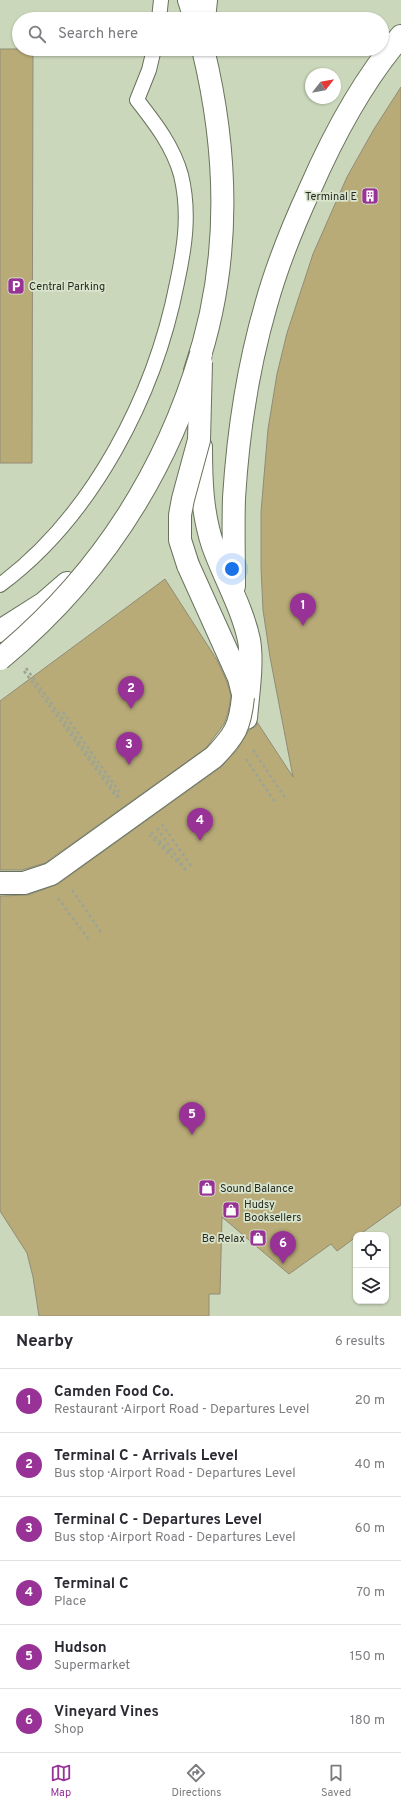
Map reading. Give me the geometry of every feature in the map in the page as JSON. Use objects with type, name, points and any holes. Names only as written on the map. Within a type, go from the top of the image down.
[{"type":"main road","points":[[189,0],[193,12]]},
{"type":"main road","points":[[205,12],[206,0]]},
{"type":"main road","points":[[213,0],[214,12]]},
{"type":"main road","points":[[389,53],[401,36]]},
{"type":"main road","points":[[10,662],[44,619],[106,547],[148,484],[178,421],[201,353],[212,308],[218,274],[222,181],[221,146],[214,101],[204,56]]},
{"type":"main road","points":[[205,56],[215,101]]},
{"type":"main road","points":[[0,631],[23,618],[60,589],[89,562],[119,528],[149,479],[181,411],[201,353],[215,293],[222,239],[222,166],[215,101],[214,56]]},
{"type":"main road","points":[[234,595],[234,507],[237,461],[246,394],[266,305],[297,218],[337,132],[362,90],[387,56]]},
{"type":"main road","points":[[0,885],[24,883],[52,876],[140,813],[214,757],[237,736],[246,719],[249,682],[249,642],[234,595],[208,531],[202,503],[201,353]]},
{"type":"main road","points":[[201,353],[199,440],[183,499],[180,515],[180,540],[185,560],[239,678],[244,698],[237,736]]},
{"type":"main road","points":[[0,644],[44,619]]},
{"type":"lane","points":[[160,12],[161,0]]},
{"type":"lane","points":[[0,585],[32,558],[52,538],[73,513],[96,480],[122,437],[145,390],[169,319],[183,255],[186,212],[180,175],[173,155],[158,126],[137,100],[149,70],[152,56]]},
{"type":"path","points":[[10,662],[140,813],[186,870]]},
{"type":"path","points":[[22,663],[186,870]]},
{"type":"path","points":[[63,712],[111,780]]},
{"type":"path","points":[[237,736],[286,798]]},
{"type":"path","points":[[237,736],[276,804]]},
{"type":"path","points":[[140,813],[191,866]]},
{"type":"path","points":[[140,813],[186,870]]},
{"type":"path","points":[[52,876],[101,932]]},
{"type":"path","points":[[52,876],[89,940]]},
{"type":"shaded area","points":[[0,0],[401,0],[401,1316],[0,1316]]},
{"type":"building","name":"Central Parking","points":[[0,49],[12,49],[12,56],[33,56],[32,463],[0,463]]},
{"type":"building","points":[[401,87],[401,1205],[363,1232],[353,1232],[353,1239],[337,1251],[331,1244],[289,1274],[222,1217],[220,1294],[209,1294],[209,1316],[39,1316],[33,1277],[27,1253],[0,1211],[0,896],[28,895],[58,884],[221,767],[237,750],[249,730],[256,726],[257,722],[293,777],[270,657],[263,610],[261,512],[268,429],[277,374],[287,333],[313,254],[347,177],[374,129]]},
{"type":"building","points":[[165,579],[217,660],[227,682],[231,696],[228,713],[224,724],[206,748],[45,863],[22,870],[0,870],[0,701]]},
{"type":"place","name":"Terminal E","points":[[370,196]]},
{"type":"place","name":"Central Parking","points":[[16,286]]},
{"type":"place","name":"Camden Food Co.","points":[[303,626]]},
{"type":"place","name":"Terminal C - Arrivals Level","points":[[131,709]]},
{"type":"place","name":"Terminal C - Departures Level","points":[[129,765]]},
{"type":"place","name":"Terminal C","points":[[200,841]]},
{"type":"place","name":"Hudson","points":[[192,1135]]},
{"type":"place","name":"Sound Balance","points":[[207,1188]]},
{"type":"place","name":"Hudsy Booksellers","points":[[231,1210]]},
{"type":"place","name":"Be Relax","points":[[258,1238]]},
{"type":"place","name":"Vineyard Vines","points":[[283,1264]]}]
